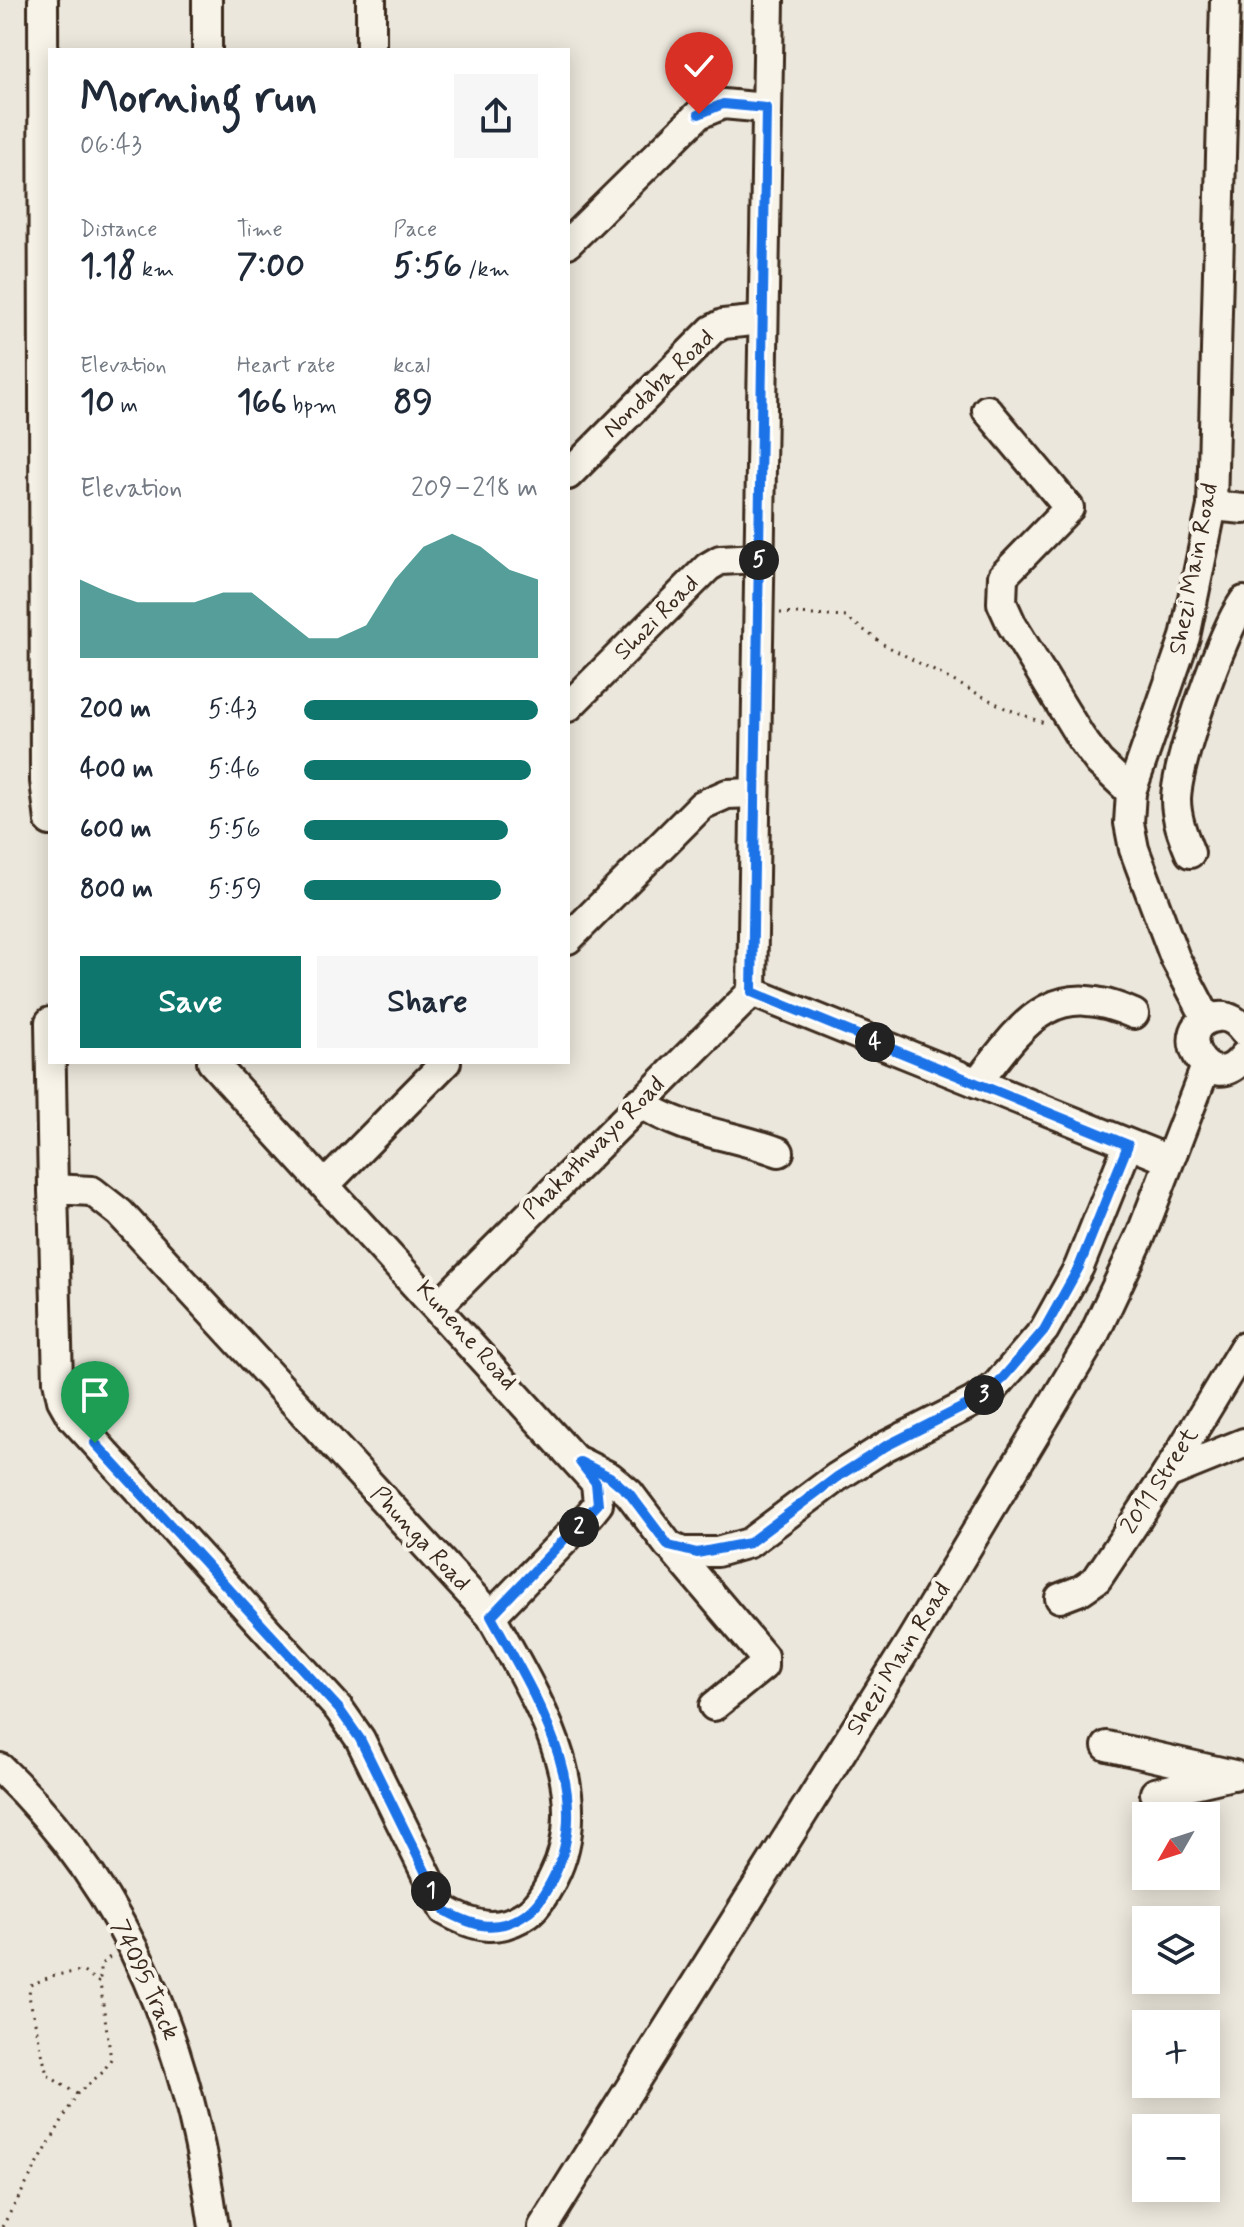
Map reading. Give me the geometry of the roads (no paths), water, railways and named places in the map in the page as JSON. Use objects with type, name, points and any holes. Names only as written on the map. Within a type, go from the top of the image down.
[{"type":"street","points":[[43,0],[48,496]]},
{"type":"street","points":[[207,0],[207,48]]},
{"type":"street","points":[[371,0],[371,48]]},
{"type":"street","points":[[769,0],[752,992],[1169,1160]]},
{"type":"street","name":"Shezi Main Road","points":[[1207,1019],[1175,958],[1134,849],[1129,823],[1131,792],[1185,637],[1212,506],[1225,0]]},
{"type":"street","points":[[570,241],[699,114],[723,104],[766,108]]},
{"type":"street","name":"Nondaba Road","points":[[570,473],[712,330],[723,324],[763,320]]},
{"type":"street","points":[[987,410],[1069,508],[1003,576],[1002,603],[1081,738],[1099,762],[1131,792]]},
{"type":"street","points":[[1212,506],[1244,509]]},
{"type":"street","name":"Shozi Road","points":[[570,705],[708,567],[720,560],[759,558]]},
{"type":"street","points":[[1190,853],[1177,813],[1179,783],[1215,663],[1230,623],[1244,601]]},
{"type":"street","points":[[48,741],[45,781],[48,805]]},
{"type":"street","points":[[570,937],[702,805],[727,794],[755,793]]},
{"type":"street","name":"Phakathwayo Road","points":[[438,1306],[752,992]]},
{"type":"street","points":[[977,1083],[1033,1019],[1052,1006],[1067,1000],[1094,999],[1134,1014]]},
{"type":"street","points":[[1244,1031],[1233,1019],[1207,1019],[1200,1025],[1193,1042],[1199,1060],[1214,1069],[1231,1068],[1244,1056]]},
{"type":"street","points":[[51,1064],[53,1189]]},
{"type":"street","name":"Kunene Road","points":[[216,1064],[596,1483],[598,1504],[491,1616]]},
{"type":"street","points":[[326,1184],[444,1064]]},
{"type":"street","name":"Shezi Main Road","points":[[543,2227],[911,1641],[1092,1339],[1141,1235],[1206,1066]]},
{"type":"street","points":[[639,1102],[680,1126],[747,1140],[779,1152]]},
{"type":"street","points":[[669,1546],[697,1553],[749,1543],[886,1446],[973,1402],[996,1386],[1044,1330],[1079,1267],[1128,1145]]},
{"type":"street","name":"Phunga Road","points":[[53,1189],[92,1191],[108,1202],[491,1616],[525,1679],[552,1740],[569,1794],[570,1829],[560,1865],[531,1910],[509,1924],[489,1928],[469,1924],[444,1910],[360,1739],[339,1709],[71,1416],[62,1400],[58,1381],[53,1189]]},
{"type":"street","name":"2011 Street","points":[[1060,1598],[1081,1590],[1097,1579],[1167,1474],[1244,1347]]},
{"type":"street","points":[[1167,1474],[1244,1443]]},
{"type":"street","points":[[580,1462],[610,1477],[629,1493],[669,1546],[763,1656],[763,1666],[714,1706]]},
{"type":"street","points":[[1107,1746],[1239,1773]]},
{"type":"street","name":"74095 Track","points":[[0,1768],[95,1879],[129,1940],[178,2051],[205,2160],[214,2227]]},
{"type":"street","points":[[1155,1793],[1239,1773]]}]
